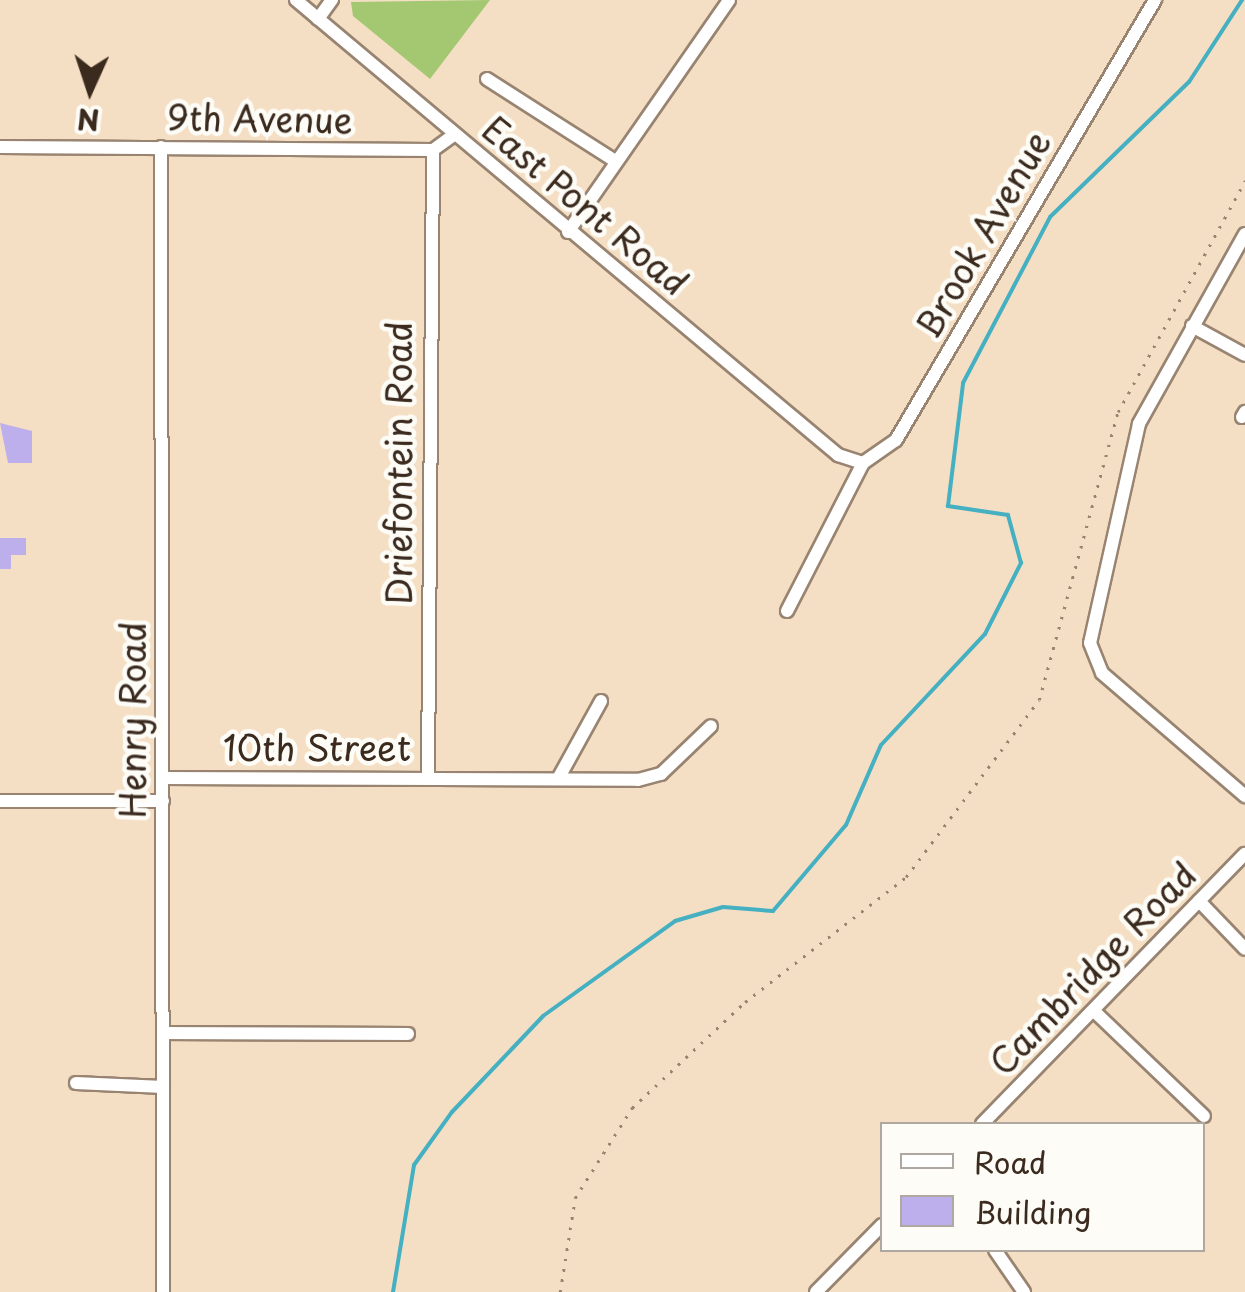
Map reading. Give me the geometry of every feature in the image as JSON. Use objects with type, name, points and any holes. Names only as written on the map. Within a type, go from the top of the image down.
[{"type":"street","name":"East Pont Road","points":[[296,0],[838,455],[863,463]]},
{"type":"street","points":[[318,19],[332,0]]},
{"type":"street","points":[[568,232],[729,0]]},
{"type":"street","name":"Brook Avenue","points":[[863,463],[896,440],[1156,0]]},
{"type":"street","points":[[486,79],[615,161]]},
{"type":"street","points":[[432,150],[456,134]]},
{"type":"street","name":"9th Avenue","points":[[0,148],[432,150]]},
{"type":"street","name":"Henry Road","points":[[161,148],[163,1292]]},
{"type":"street","name":"Driefontein Road","points":[[428,777],[432,150]]},
{"type":"street","points":[[1245,234],[1192,326],[1132,446],[1093,612],[1097,666],[1245,796]]},
{"type":"street","points":[[1192,326],[1245,355]]},
{"type":"street","points":[[788,610],[863,463]]},
{"type":"street","points":[[558,779],[601,701]]},
{"type":"street","name":"10th Street","points":[[163,778],[650,778],[711,726]]},
{"type":"street","points":[[0,801],[162,801]]},
{"type":"street","name":"Cambridge Road","points":[[984,1122],[1245,854]]},
{"type":"street","points":[[1200,901],[1245,950]]},
{"type":"street","points":[[1094,1011],[1204,1116]]},
{"type":"street","points":[[162,1033],[408,1034]]},
{"type":"street","points":[[76,1083],[162,1087]]},
{"type":"street","points":[[816,1292],[880,1227]]},
{"type":"street","points":[[996,1252],[1024,1292]]},
{"type":"path","points":[[560,1292],[574,1198],[632,1108],[745,1002],[906,877],[1039,700],[1118,412],[1245,182]]},
{"type":"green space","points":[[490,0],[430,79],[353,16],[351,2]]},
{"type":"building","points":[[0,423],[32,431],[32,463],[8,463]]},
{"type":"building","points":[[0,538],[26,538],[26,555],[11,555],[11,569],[0,569]]},
{"type":"waterway","points":[[393,1292],[414,1165],[452,1112],[543,1016],[675,921],[723,907],[773,911],[846,825],[881,745],[985,634],[1021,563],[1008,515],[948,506],[963,383],[1050,217],[1189,82],[1242,0]]}]
